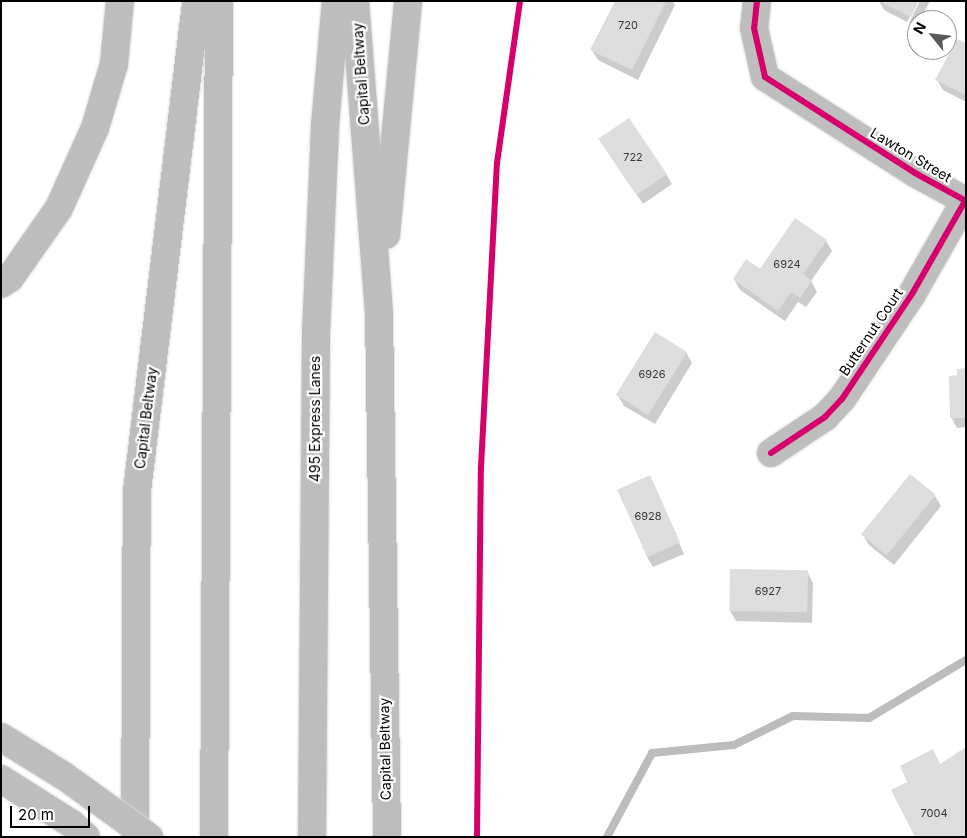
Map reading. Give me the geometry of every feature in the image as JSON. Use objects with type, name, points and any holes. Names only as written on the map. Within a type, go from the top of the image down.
[{"type":"highway","points":[[1,284],[10,278],[59,208],[95,128],[114,64],[120,1]]},
{"type":"highway","name":"Capital Beltway","points":[[135,837],[137,490],[196,1]]},
{"type":"highway","points":[[214,837],[219,1]]},
{"type":"highway","name":"495 Express Lanes","points":[[312,837],[316,334],[325,126],[336,1]]},
{"type":"highway","name":"Capital Beltway","points":[[356,1],[379,314],[387,837]]},
{"type":"highway","points":[[379,314],[408,1]]},
{"type":"highway","points":[[1,737],[64,776],[149,837]]},
{"type":"highway","points":[[1,779],[72,824],[86,837]]},
{"type":"street","name":"Lawton Street","points":[[757,1],[754,28],[765,77],[965,201]]},
{"type":"street","name":"Butternut Court","points":[[771,453],[825,417],[842,399],[912,294],[965,201]]},
{"type":"building","points":[[615,1],[666,1],[632,70],[590,50]]},
{"type":"building","points":[[879,1],[919,1],[914,10],[907,10],[907,15]]},
{"type":"building","points":[[957,39],[966,43],[966,95],[935,80],[946,60],[957,60]]},
{"type":"building","points":[[629,118],[667,174],[636,195],[598,139]]},
{"type":"building","points":[[795,218],[827,240],[803,274],[812,281],[800,298],[791,292],[778,311],[733,279],[746,259],[760,269]]},
{"type":"building","points":[[655,332],[687,352],[648,415],[616,395]]},
{"type":"building","points":[[966,368],[966,418],[950,418],[949,376],[957,375],[957,369]]},
{"type":"building","points":[[910,474],[936,495],[887,555],[861,535]]},
{"type":"building","points":[[650,475],[680,543],[647,557],[617,490]]},
{"type":"building","points":[[730,569],[808,570],[807,612],[729,611]]},
{"type":"building","points":[[966,747],[966,837],[915,837],[891,790],[907,782],[900,766],[933,749],[940,764]]},
{"type":"waterway","points":[[607,837],[652,753],[734,745],[793,716],[869,718],[966,660]]},
{"type":"cycle path","points":[[477,837],[481,467],[497,163],[520,1]]},
{"type":"cycle path","points":[[757,1],[754,28],[765,77],[915,173],[966,201]]},
{"type":"cycle path","points":[[771,453],[825,417],[842,399],[912,294],[965,201]]}]
